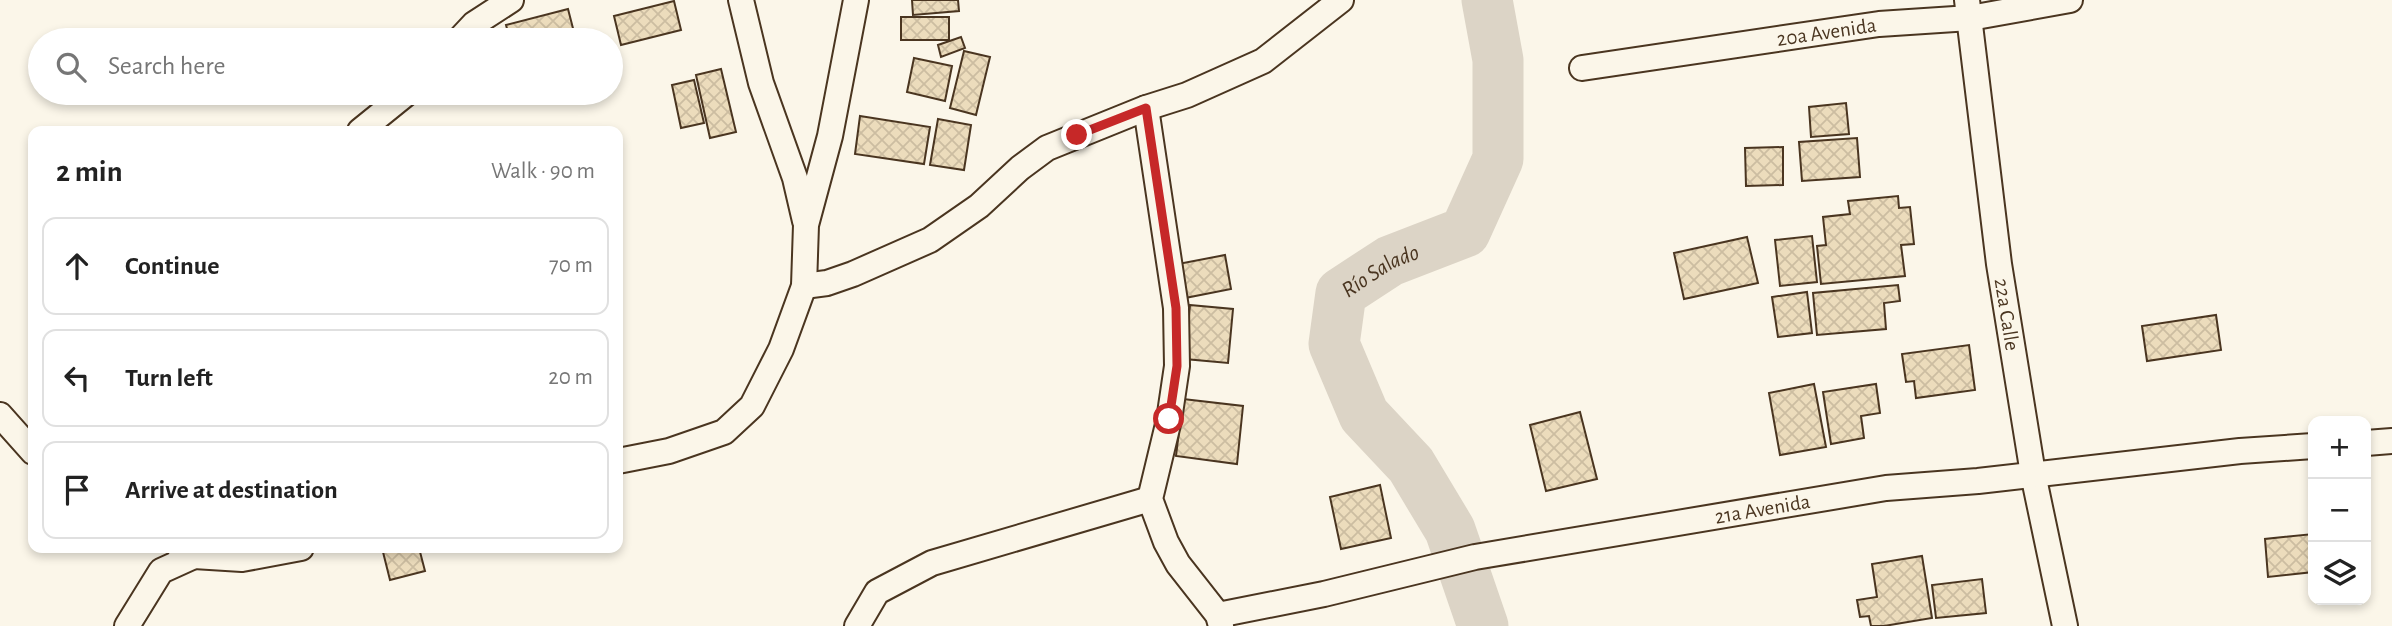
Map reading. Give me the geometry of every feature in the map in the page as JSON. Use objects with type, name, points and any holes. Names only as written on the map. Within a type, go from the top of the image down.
[{"type":"street","points":[[470,28],[511,0]]},
{"type":"street","points":[[741,0],[761,83],[795,178],[806,225]]},
{"type":"street","points":[[623,460],[670,451],[724,432],[752,406],[781,349],[804,286],[806,225],[826,151],[856,0]]},
{"type":"street","points":[[804,286],[827,283],[853,274],[930,240],[979,206],[1020,168],[1047,148],[1146,108],[1187,95],[1263,61],[1341,0]]},
{"type":"street","name":"20a Avenida","points":[[1582,68],[1968,9],[2070,0]]},
{"type":"street","name":"22a Calle","points":[[1968,9],[1999,264],[2033,474],[2065,626]]},
{"type":"street","points":[[366,126],[392,105]]},
{"type":"street","points":[[1146,108],[1176,308],[1177,366],[1169,419],[1150,499],[1166,542],[1178,564],[1219,620]]},
{"type":"street","points":[[789,160],[808,168],[815,165],[826,151]]},
{"type":"street","points":[[0,415],[28,446]]},
{"type":"street","points":[[2371,443],[2392,441]]},
{"type":"street","name":"21a Avenida","points":[[1219,620],[1464,560],[1886,488],[2308,446]]},
{"type":"street","points":[[857,626],[877,592],[932,563],[1150,499]]},
{"type":"street","points":[[127,626],[161,571],[186,553]]},
{"type":"street","points":[[195,553],[242,559],[274,553]]},
{"type":"building","points":[[912,0],[958,0],[959,11],[913,15]]},
{"type":"building","points":[[674,1],[681,30],[623,44],[623,28],[617,28],[614,16]]},
{"type":"building","points":[[568,9],[573,28],[507,28],[506,25]]},
{"type":"building","points":[[901,17],[949,17],[949,40],[901,40]]},
{"type":"building","points":[[961,37],[965,48],[941,57],[938,45]]},
{"type":"building","points":[[964,51],[990,57],[976,115],[950,108]]},
{"type":"building","points":[[914,58],[952,66],[945,101],[907,92]]},
{"type":"building","points":[[721,69],[736,132],[710,138],[696,75]]},
{"type":"building","points":[[694,80],[704,123],[681,128],[672,85]]},
{"type":"building","points":[[1846,103],[1849,134],[1811,137],[1809,107]]},
{"type":"building","points":[[860,116],[930,127],[924,164],[855,154]]},
{"type":"building","points":[[938,119],[971,125],[964,170],[930,165]]},
{"type":"building","points":[[1857,138],[1860,177],[1802,181],[1799,142]]},
{"type":"building","points":[[1783,147],[1783,185],[1746,186],[1745,148]]},
{"type":"building","points":[[1898,196],[1899,208],[1910,207],[1914,244],[1901,245],[1905,276],[1821,284],[1817,246],[1826,245],[1823,217],[1850,214],[1848,201]]},
{"type":"building","points":[[1812,236],[1817,282],[1780,286],[1775,240]]},
{"type":"building","points":[[1747,237],[1758,283],[1684,299],[1674,253]]},
{"type":"building","points":[[1225,255],[1231,289],[1185,298],[1178,264]]},
{"type":"building","points":[[1898,285],[1900,301],[1884,303],[1886,329],[1817,335],[1813,293]]},
{"type":"building","points":[[1807,292],[1812,333],[1778,337],[1772,297]]},
{"type":"building","points":[[1190,305],[1233,309],[1228,363],[1185,359]]},
{"type":"building","points":[[2216,315],[2221,350],[2147,361],[2142,326]]},
{"type":"building","points":[[1969,345],[1975,390],[1916,398],[1914,381],[1906,382],[1902,354]]},
{"type":"building","points":[[1814,384],[1826,447],[1780,455],[1769,393]]},
{"type":"building","points":[[1876,384],[1880,413],[1861,416],[1864,438],[1831,444],[1823,392]]},
{"type":"building","points":[[1183,399],[1243,406],[1237,464],[1176,456]]},
{"type":"building","points":[[1580,412],[1597,479],[1546,491],[1530,425]]},
{"type":"building","points":[[1380,485],[1391,538],[1341,549],[1330,497]]},
{"type":"building","points":[[2308,535],[2308,573],[2268,577],[2265,539]]},
{"type":"building","points":[[383,553],[420,553],[425,571],[390,580]]},
{"type":"building","points":[[1922,556],[1932,618],[1871,626],[1869,616],[1860,617],[1857,600],[1877,597],[1872,564]]},
{"type":"building","points":[[1982,579],[1986,613],[1936,618],[1932,585]]},
{"type":"waterway","name":"Río Salado","points":[[1483,626],[1450,530],[1411,465],[1364,415],[1334,344],[1341,293],[1390,261],[1465,232],[1498,159],[1498,60],[1487,0]]},
{"type":"route","points":[[1077,135],[1146,108],[1176,308],[1177,366],[1169,419]]}]
